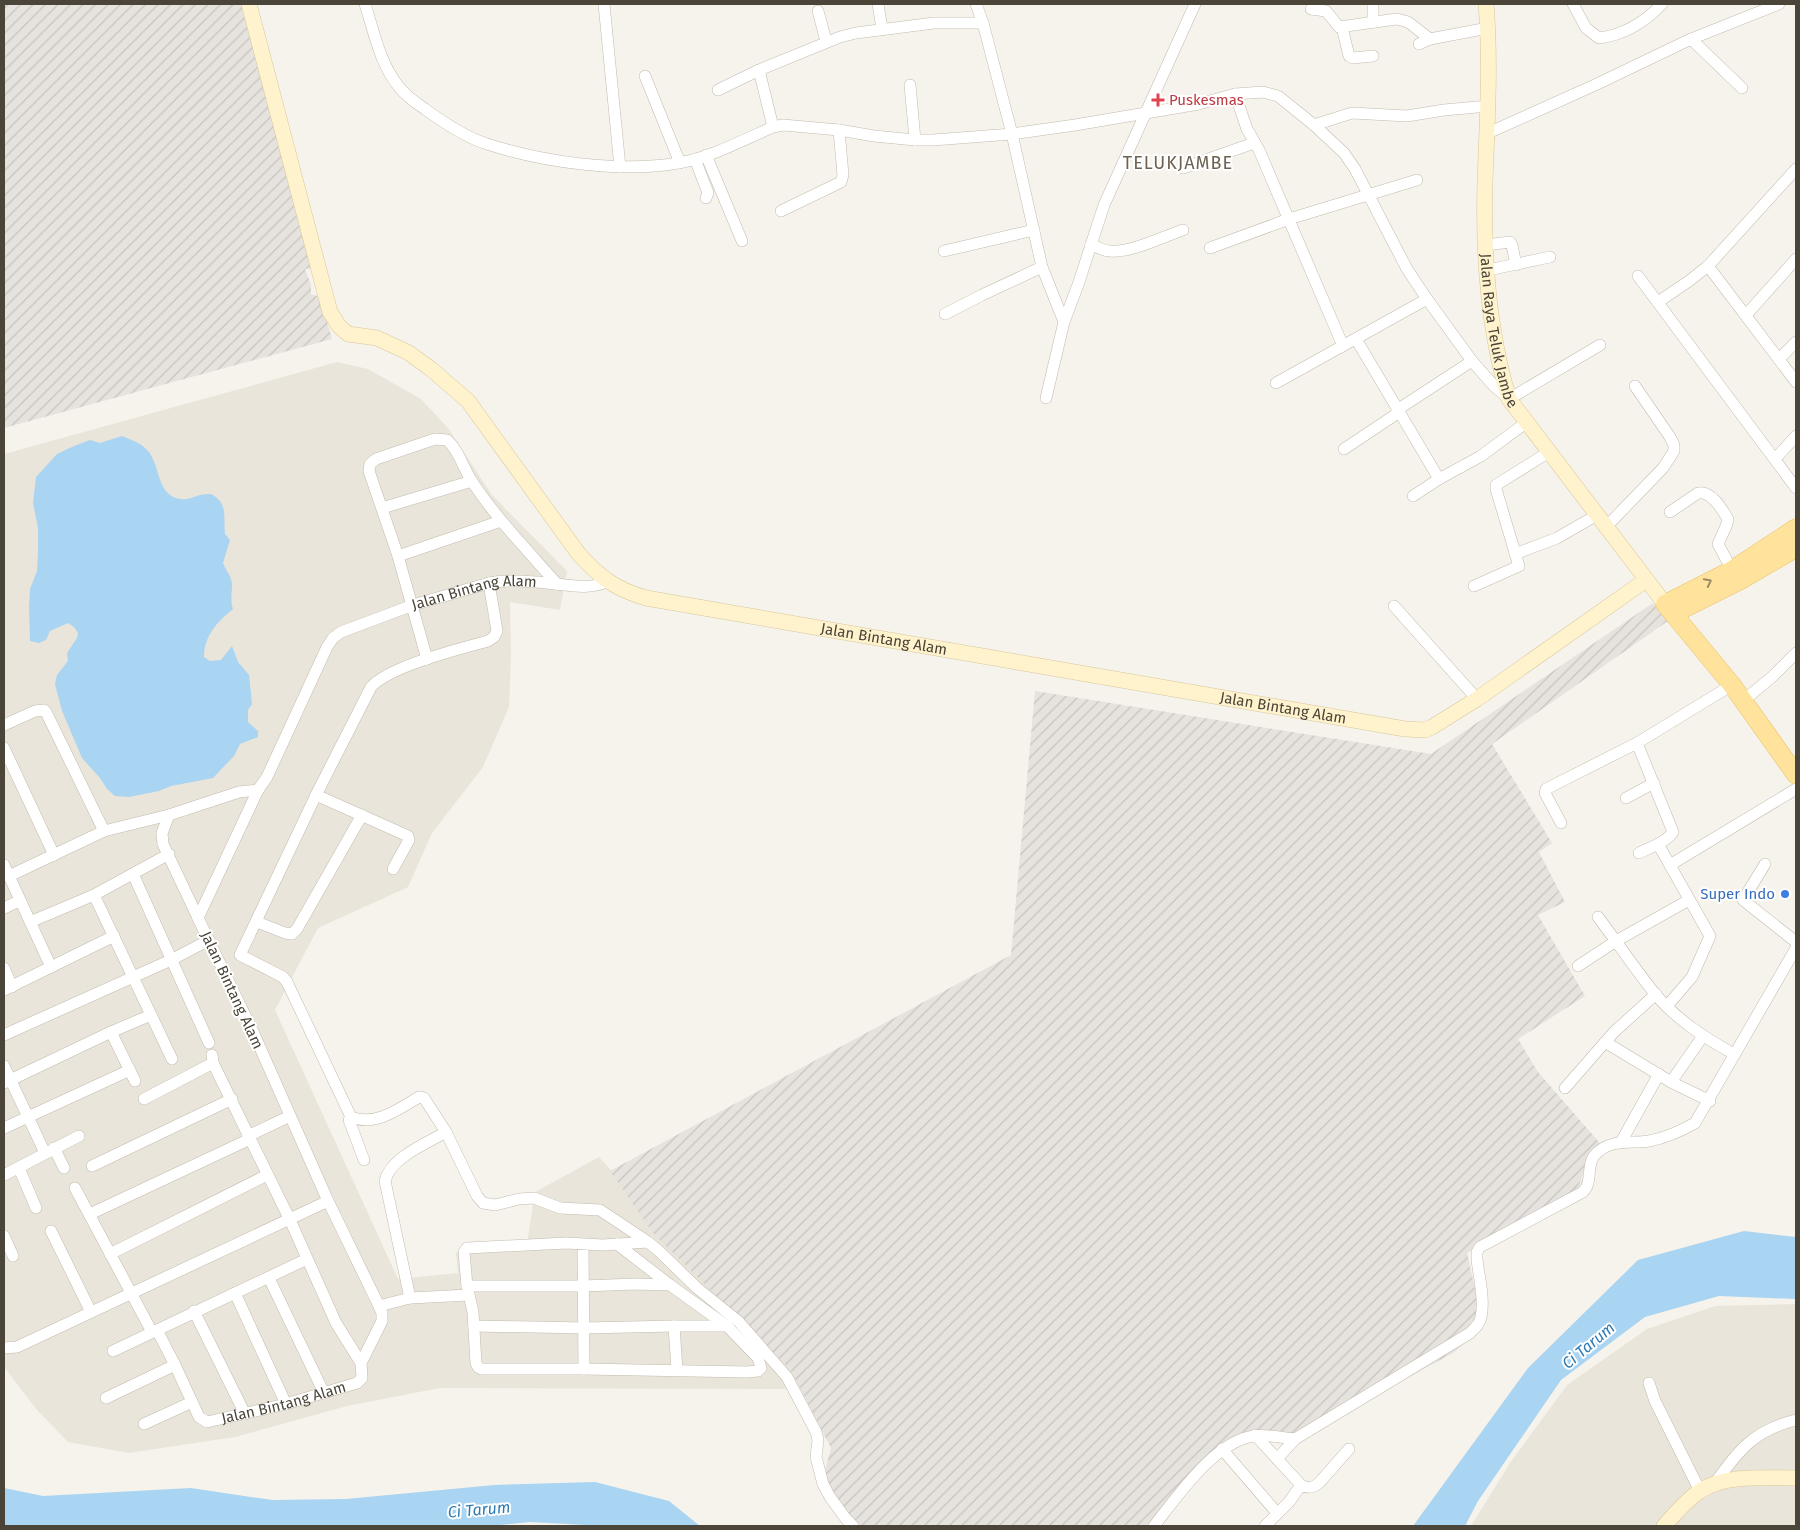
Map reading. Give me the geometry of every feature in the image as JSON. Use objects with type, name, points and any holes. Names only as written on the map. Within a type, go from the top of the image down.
[{"type":"main road","points":[[1669,609],[1796,528]]},
{"type":"main road","points":[[1669,609],[1741,580],[1796,548]]},
{"type":"main road","points":[[1669,609],[1732,685],[1795,770]]},
{"type":"street","points":[[249,4],[330,312],[339,326],[348,334],[377,338],[408,353],[431,369],[468,401],[578,553],[607,582]]},
{"type":"street","points":[[365,4],[380,52],[391,76],[400,89],[438,119],[461,133],[487,144],[550,158],[599,166],[620,167],[680,163],[700,157],[773,127],[792,125],[915,140],[1012,134],[1075,125],[1199,104],[1235,94],[1263,92],[1278,96],[1314,125],[1344,153],[1369,195],[1407,268],[1427,299],[1472,361],[1494,386],[1509,399],[1600,345]]},
{"type":"street","points":[[604,4],[620,167]]},
{"type":"street","points":[[878,4],[882,30]]},
{"type":"street","points":[[976,4],[983,23],[1012,134],[1042,268],[1064,322]]},
{"type":"street","points":[[1046,398],[1064,322],[1108,197],[1195,4]]},
{"type":"street","points":[[1373,4],[1373,22]]},
{"type":"street","name":"Jalan Raya Teluk Jambe","points":[[1486,4],[1488,28],[1488,133],[1485,184],[1486,245],[1498,358],[1509,399],[1669,609]]},
{"type":"street","points":[[1573,4],[1586,28],[1599,38],[1608,37],[1641,23],[1662,4]]},
{"type":"street","points":[[1488,133],[1691,39],[1779,4]]},
{"type":"street","points":[[1311,9],[1326,11],[1337,26],[1342,27],[1397,19],[1408,22],[1424,42],[1488,28]]},
{"type":"street","points":[[818,11],[826,42]]},
{"type":"street","points":[[718,90],[759,70],[826,42],[856,33],[934,23],[983,23]]},
{"type":"street","points":[[1342,27],[1350,56],[1353,58],[1373,56]]},
{"type":"street","points":[[1691,39],[1742,88]]},
{"type":"street","points":[[759,70],[773,127]]},
{"type":"street","points":[[645,76],[680,163]]},
{"type":"street","points":[[910,85],[915,140]]},
{"type":"street","points":[[1235,94],[1247,129],[1259,150],[1343,346]]},
{"type":"street","points":[[1314,125],[1352,113],[1407,116],[1488,106]]},
{"type":"street","points":[[781,211],[841,182],[843,175],[839,130]]},
{"type":"street","points":[[1183,168],[1254,143]]},
{"type":"street","points":[[700,157],[708,193],[706,198]]},
{"type":"street","points":[[700,157],[742,241]]},
{"type":"street","points":[[1658,302],[1708,266],[1795,175]]},
{"type":"street","points":[[1210,248],[1289,219],[1417,180]]},
{"type":"street","points":[[944,251],[1034,230]]},
{"type":"street","points":[[1091,244],[1107,251],[1116,251],[1132,248],[1183,230]]},
{"type":"street","points":[[1486,245],[1510,242],[1516,265]]},
{"type":"street","points":[[1488,270],[1550,258]]},
{"type":"street","points":[[1746,315],[1796,259]]},
{"type":"street","points":[[1708,266],[1796,382]]},
{"type":"street","points":[[945,314],[1042,268]]},
{"type":"street","points":[[1638,276],[1796,488]]},
{"type":"street","points":[[1276,383],[1427,299]]},
{"type":"street","points":[[1356,339],[1439,479]]},
{"type":"street","points":[[1779,359],[1796,342]]},
{"type":"street","points":[[1344,449],[1472,361]]},
{"type":"street","points":[[1606,527],[1663,468],[1674,451],[1670,437],[1635,386]]},
{"type":"street","points":[[1413,496],[1481,456],[1527,422]]},
{"type":"street","points":[[1775,459],[1796,436]]},
{"type":"street","points":[[427,659],[398,556],[369,471],[372,461],[435,439],[447,440],[452,444],[472,481],[501,521],[557,584]]},
{"type":"street","points":[[1474,586],[1517,568],[1519,564],[1496,485],[1549,452]]},
{"type":"street","points":[[382,508],[472,481]]},
{"type":"street","points":[[1670,512],[1698,493],[1702,492],[1710,495],[1728,520],[1718,544],[1732,570]]},
{"type":"street","points":[[1516,554],[1557,538],[1597,515]]},
{"type":"street","points":[[398,556],[501,521]]},
{"type":"street","name":"Jalan Bintang Alam","points":[[75,1188],[131,1295],[175,1365],[198,1417],[207,1422],[245,1414],[357,1383],[362,1378],[361,1363],[382,1321],[382,1313],[328,1202],[251,1029],[198,918],[258,790],[267,778],[327,647],[333,638],[341,632],[413,605],[489,583],[515,581],[574,587],[607,582],[628,593],[646,598],[1405,729],[1429,729],[1476,699],[1646,580]]},
{"type":"street","points":[[364,1160],[349,1120],[350,1117],[284,978],[240,956],[316,795],[371,687],[378,679],[427,659],[494,637],[497,631],[489,583]]},
{"type":"street","points":[[1394,606],[1476,699]]},
{"type":"street","points":[[1743,701],[1773,676],[1796,653]]},
{"type":"street","points":[[1562,823],[1545,792],[1546,790],[1637,743],[1732,685]]},
{"type":"street","points":[[4,724],[35,711],[44,710],[46,712],[104,832]]},
{"type":"street","points":[[1637,743],[1673,832],[1671,836],[1639,853]]},
{"type":"street","points":[[4,748],[54,855]]},
{"type":"street","points":[[1626,798],[1654,783]]},
{"type":"street","points":[[1670,866],[1796,789]]},
{"type":"street","points":[[51,968],[6,871],[54,855],[104,832],[169,815],[239,792],[258,790]]},
{"type":"street","points":[[316,795],[409,838],[393,870]]},
{"type":"street","points":[[169,815],[162,833],[163,844],[198,918]]},
{"type":"street","points":[[257,922],[285,933],[292,934],[297,930],[362,815]]},
{"type":"street","points":[[1658,844],[1710,936],[1692,977],[1668,1006]]},
{"type":"street","points":[[30,922],[94,895],[169,854]]},
{"type":"street","points":[[1765,864],[1743,900],[1796,942]]},
{"type":"street","points":[[133,874],[249,1137],[290,1220],[336,1322],[361,1363]]},
{"type":"street","points":[[94,895],[172,1059]]},
{"type":"street","points":[[4,908],[19,900]]},
{"type":"street","points":[[1578,966],[1689,900]]},
{"type":"street","points":[[1598,917],[1656,994],[1703,1036],[1734,1054]]},
{"type":"street","points":[[4,968],[8,988],[114,936]]},
{"type":"street","points":[[4,1035],[171,960],[209,940]]},
{"type":"street","points":[[1277,1459],[1296,1439],[1470,1334],[1481,1318],[1482,1308],[1477,1260],[1477,1252],[1480,1247],[1583,1192],[1589,1182],[1590,1167],[1594,1157],[1603,1149],[1621,1142],[1648,1141],[1680,1132],[1695,1123],[1710,1101],[1734,1054],[1796,948]]},
{"type":"street","points":[[1565,1088],[1627,1019],[1656,994]]},
{"type":"street","points":[[7,1081],[151,1015]]},
{"type":"street","points":[[4,1128],[27,1117],[132,1076],[111,1032]]},
{"type":"street","points":[[1671,1082],[1703,1036]]},
{"type":"street","points":[[1605,1042],[1671,1082],[1710,1101]]},
{"type":"street","points":[[144,1099],[212,1053]]},
{"type":"street","points":[[4,1066],[7,1081],[27,1117],[49,1151],[64,1168]]},
{"type":"street","points":[[1621,1142],[1659,1074]]},
{"type":"street","points":[[350,1117],[357,1120],[377,1119],[393,1113],[419,1097],[424,1098],[446,1132],[477,1196],[483,1203],[495,1204],[534,1198],[560,1208],[594,1208],[604,1212],[648,1242],[697,1288],[739,1322],[787,1377],[816,1432],[818,1440],[816,1457],[823,1484],[836,1505],[853,1526]]},
{"type":"street","points":[[92,1166],[232,1099]]},
{"type":"street","points":[[90,1214],[290,1116]]},
{"type":"street","points":[[410,1298],[385,1180],[386,1174],[398,1160],[446,1132]]},
{"type":"street","points":[[4,1175],[79,1136]]},
{"type":"street","points":[[18,1168],[36,1208]]},
{"type":"street","points":[[110,1254],[267,1175]]},
{"type":"street","points":[[4,1348],[16,1347],[328,1202]]},
{"type":"street","points":[[51,1231],[91,1312]]},
{"type":"street","points":[[4,1236],[13,1256]]},
{"type":"street","points":[[617,1244],[727,1326],[758,1358],[760,1368],[758,1371],[482,1369],[478,1367],[476,1363],[474,1326],[464,1252],[468,1248],[566,1243],[617,1244],[648,1242]]},
{"type":"street","points":[[583,1244],[584,1369]]},
{"type":"street","points":[[113,1351],[307,1259]]},
{"type":"street","points":[[269,1278],[324,1393]]},
{"type":"street","points":[[379,1306],[410,1298],[468,1290],[635,1284],[670,1285]]},
{"type":"street","points":[[235,1293],[286,1404]]},
{"type":"street","points":[[194,1311],[245,1414]]},
{"type":"street","points":[[474,1326],[585,1328],[727,1326]]},
{"type":"street","points":[[674,1326],[677,1370]]},
{"type":"street","points":[[106,1398],[175,1365]]},
{"type":"street","points":[[1649,1383],[1658,1407],[1700,1491]]},
{"type":"street","points":[[144,1424],[192,1402]]},
{"type":"street","points":[[1715,1484],[1744,1446],[1759,1435],[1781,1424],[1796,1420]]},
{"type":"street","points":[[1154,1526],[1209,1460],[1222,1449],[1237,1440],[1255,1435],[1296,1439]]},
{"type":"street","points":[[1255,1435],[1305,1487],[1315,1487],[1348,1449]]},
{"type":"street","points":[[1222,1449],[1277,1513]]},
{"type":"street","points":[[1664,1526],[1684,1504],[1700,1491],[1715,1484],[1731,1480],[1796,1478]]},
{"type":"street","points":[[1264,1526],[1297,1492],[1301,1485]]},
{"type":"shaded area","points":[[4,4],[241,4],[313,268],[305,269],[311,285],[311,294],[320,297],[332,339],[4,428]]},
{"type":"shaded area","points":[[337,362],[368,369],[421,399],[448,428],[492,495],[567,571],[560,610],[510,602],[511,655],[509,707],[483,767],[432,833],[408,887],[318,928],[275,1010],[398,1279],[458,1273],[456,1252],[527,1244],[535,1192],[599,1157],[790,1369],[800,1389],[440,1388],[347,1406],[235,1437],[129,1453],[68,1442],[37,1410],[4,1367],[4,454]]},
{"type":"shaded area","points":[[1653,603],[1668,621],[1492,744],[1552,843],[1539,852],[1565,902],[1538,915],[1585,996],[1518,1039],[1538,1072],[1605,1149],[1587,1161],[1577,1192],[1467,1253],[1481,1316],[1477,1333],[1453,1353],[1300,1436],[1258,1431],[1214,1458],[1154,1526],[856,1526],[841,1508],[824,1474],[831,1448],[790,1369],[653,1233],[610,1171],[1011,955],[1035,691],[1431,754]]},
{"type":"shaded area","points":[[1796,1304],[1796,1526],[1471,1526],[1510,1463],[1567,1385],[1647,1329],[1715,1306]]},
{"type":"water","points":[[122,436],[133,440],[148,451],[163,486],[173,497],[186,499],[211,494],[223,506],[225,534],[230,540],[223,563],[232,582],[231,601],[233,609],[212,630],[206,642],[204,657],[210,661],[221,660],[232,646],[238,662],[249,675],[252,704],[248,710],[248,722],[258,731],[258,737],[240,744],[234,756],[213,778],[129,797],[115,796],[82,758],[62,711],[55,684],[57,675],[68,661],[67,653],[77,638],[78,633],[68,623],[50,631],[46,640],[39,643],[30,641],[29,607],[30,589],[37,571],[38,528],[33,503],[36,477],[57,454],[90,440],[100,443]]},
{"type":"water","name":"Ci Tarum","points":[[1744,1231],[1796,1237],[1796,1299],[1719,1296],[1645,1317],[1561,1380],[1478,1501],[1465,1526],[1413,1526],[1528,1368],[1638,1260]]},
{"type":"water","name":"Ci Tarum","points":[[595,1482],[669,1501],[700,1526],[604,1526],[530,1522],[491,1526],[4,1526],[4,1488],[43,1496],[191,1488],[272,1500],[346,1499],[494,1485]]},
{"type":"place","name":"Puskesmas","points":[[1158,100]]},
{"type":"place","name":"Super Indo","points":[[1785,894]]},
{"type":"district","name":"TELUKJAMBE","points":[[1178,163]]}]
